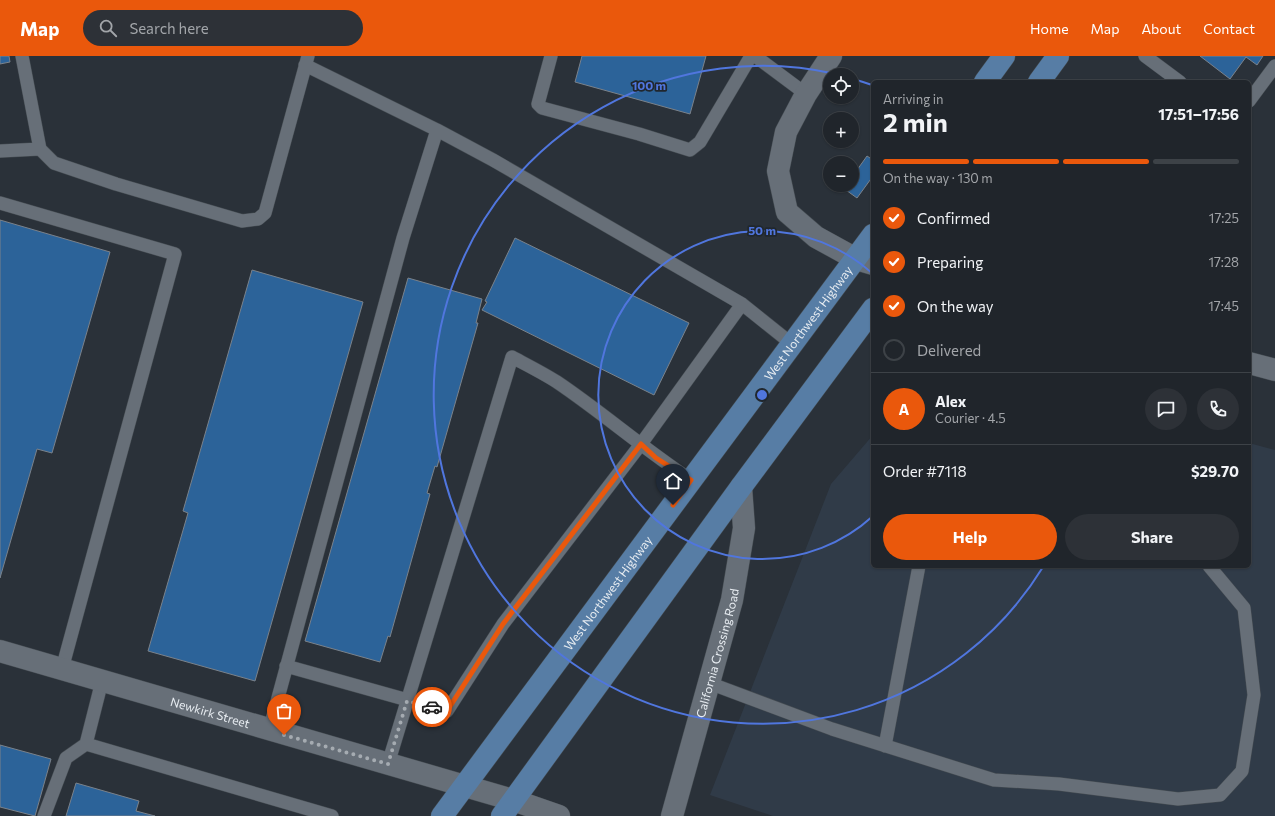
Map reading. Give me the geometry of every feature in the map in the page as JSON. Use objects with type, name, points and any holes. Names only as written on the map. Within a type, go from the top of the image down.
[{"type":"main road","points":[[986,80],[1004,56]]},
{"type":"main road","points":[[1040,80],[1058,56]]},
{"type":"main road","name":"West Northwest Highway","points":[[442,816],[792,344],[864,261],[871,241]]},
{"type":"main road","points":[[507,808],[871,312]]},
{"type":"street","points":[[831,56],[806,94],[786,132],[778,172],[787,212],[816,238],[864,261]]},
{"type":"street","points":[[1251,364],[1275,370]]},
{"type":"street","name":"California Crossing Road","points":[[672,816],[732,600],[744,528],[741,487]]},
{"type":"street","name":"Newkirk Street","points":[[0,651],[269,731],[464,786],[507,808],[558,816]]},
{"type":"lane","points":[[22,56],[40,150],[54,163],[116,184],[242,221],[258,219],[265,213],[306,60],[493,160],[742,304],[792,344]]},
{"type":"lane","points":[[551,56],[538,104],[542,108],[640,134],[690,150],[700,142],[751,56]]},
{"type":"lane","points":[[755,56],[806,94]]},
{"type":"lane","points":[[1145,56],[1177,80]]},
{"type":"lane","points":[[1251,98],[1275,66]]},
{"type":"lane","points":[[269,731],[402,238],[437,130]]},
{"type":"lane","points":[[0,151],[40,150]]},
{"type":"lane","points":[[0,203],[175,254],[62,669]]},
{"type":"lane","points":[[286,666],[447,711],[503,624],[641,444],[742,304]]},
{"type":"lane","points":[[388,764],[512,356],[556,382],[641,444],[656,458],[691,480]]},
{"type":"lane","points":[[885,746],[919,568]]},
{"type":"lane","points":[[709,683],[832,729],[994,780],[1059,784],[1178,799],[1220,795],[1242,771],[1254,695],[1244,608],[1211,568]]},
{"type":"lane","points":[[44,816],[66,758],[86,744],[102,681]]},
{"type":"lane","points":[[86,744],[332,816]]},
{"type":"shaded area","points":[[871,437],[871,568],[1251,568],[1251,444],[1275,450],[1275,816],[773,816],[710,795],[831,484]]},
{"type":"building","points":[[0,56],[9,56],[10,62],[0,64]]},
{"type":"building","points":[[582,56],[706,56],[690,114],[575,82]]},
{"type":"building","points":[[1200,56],[1263,56],[1257,65],[1246,57],[1230,79]]},
{"type":"building","points":[[867,156],[871,159],[871,179],[857,198],[849,192],[859,192],[859,167]]},
{"type":"building","points":[[0,220],[110,252],[52,453],[37,449],[0,578]]},
{"type":"building","points":[[515,238],[689,323],[654,395],[482,310],[487,302],[485,301]]},
{"type":"building","points":[[252,270],[363,302],[255,681],[148,651],[188,513],[183,511]]},
{"type":"building","points":[[408,278],[482,299],[476,323],[478,323],[437,467],[435,466],[427,493],[430,494],[390,637],[388,636],[380,662],[305,641]]},
{"type":"building","points":[[0,745],[51,759],[35,816],[0,807]]},
{"type":"building","points":[[76,783],[139,801],[136,811],[155,816],[66,816]]},
{"type":"way so far","points":[[284,735],[388,764],[407,701],[432,707]]},
{"type":"route","points":[[432,707],[447,711],[503,624],[641,444],[656,458],[691,480],[673,505]]}]
